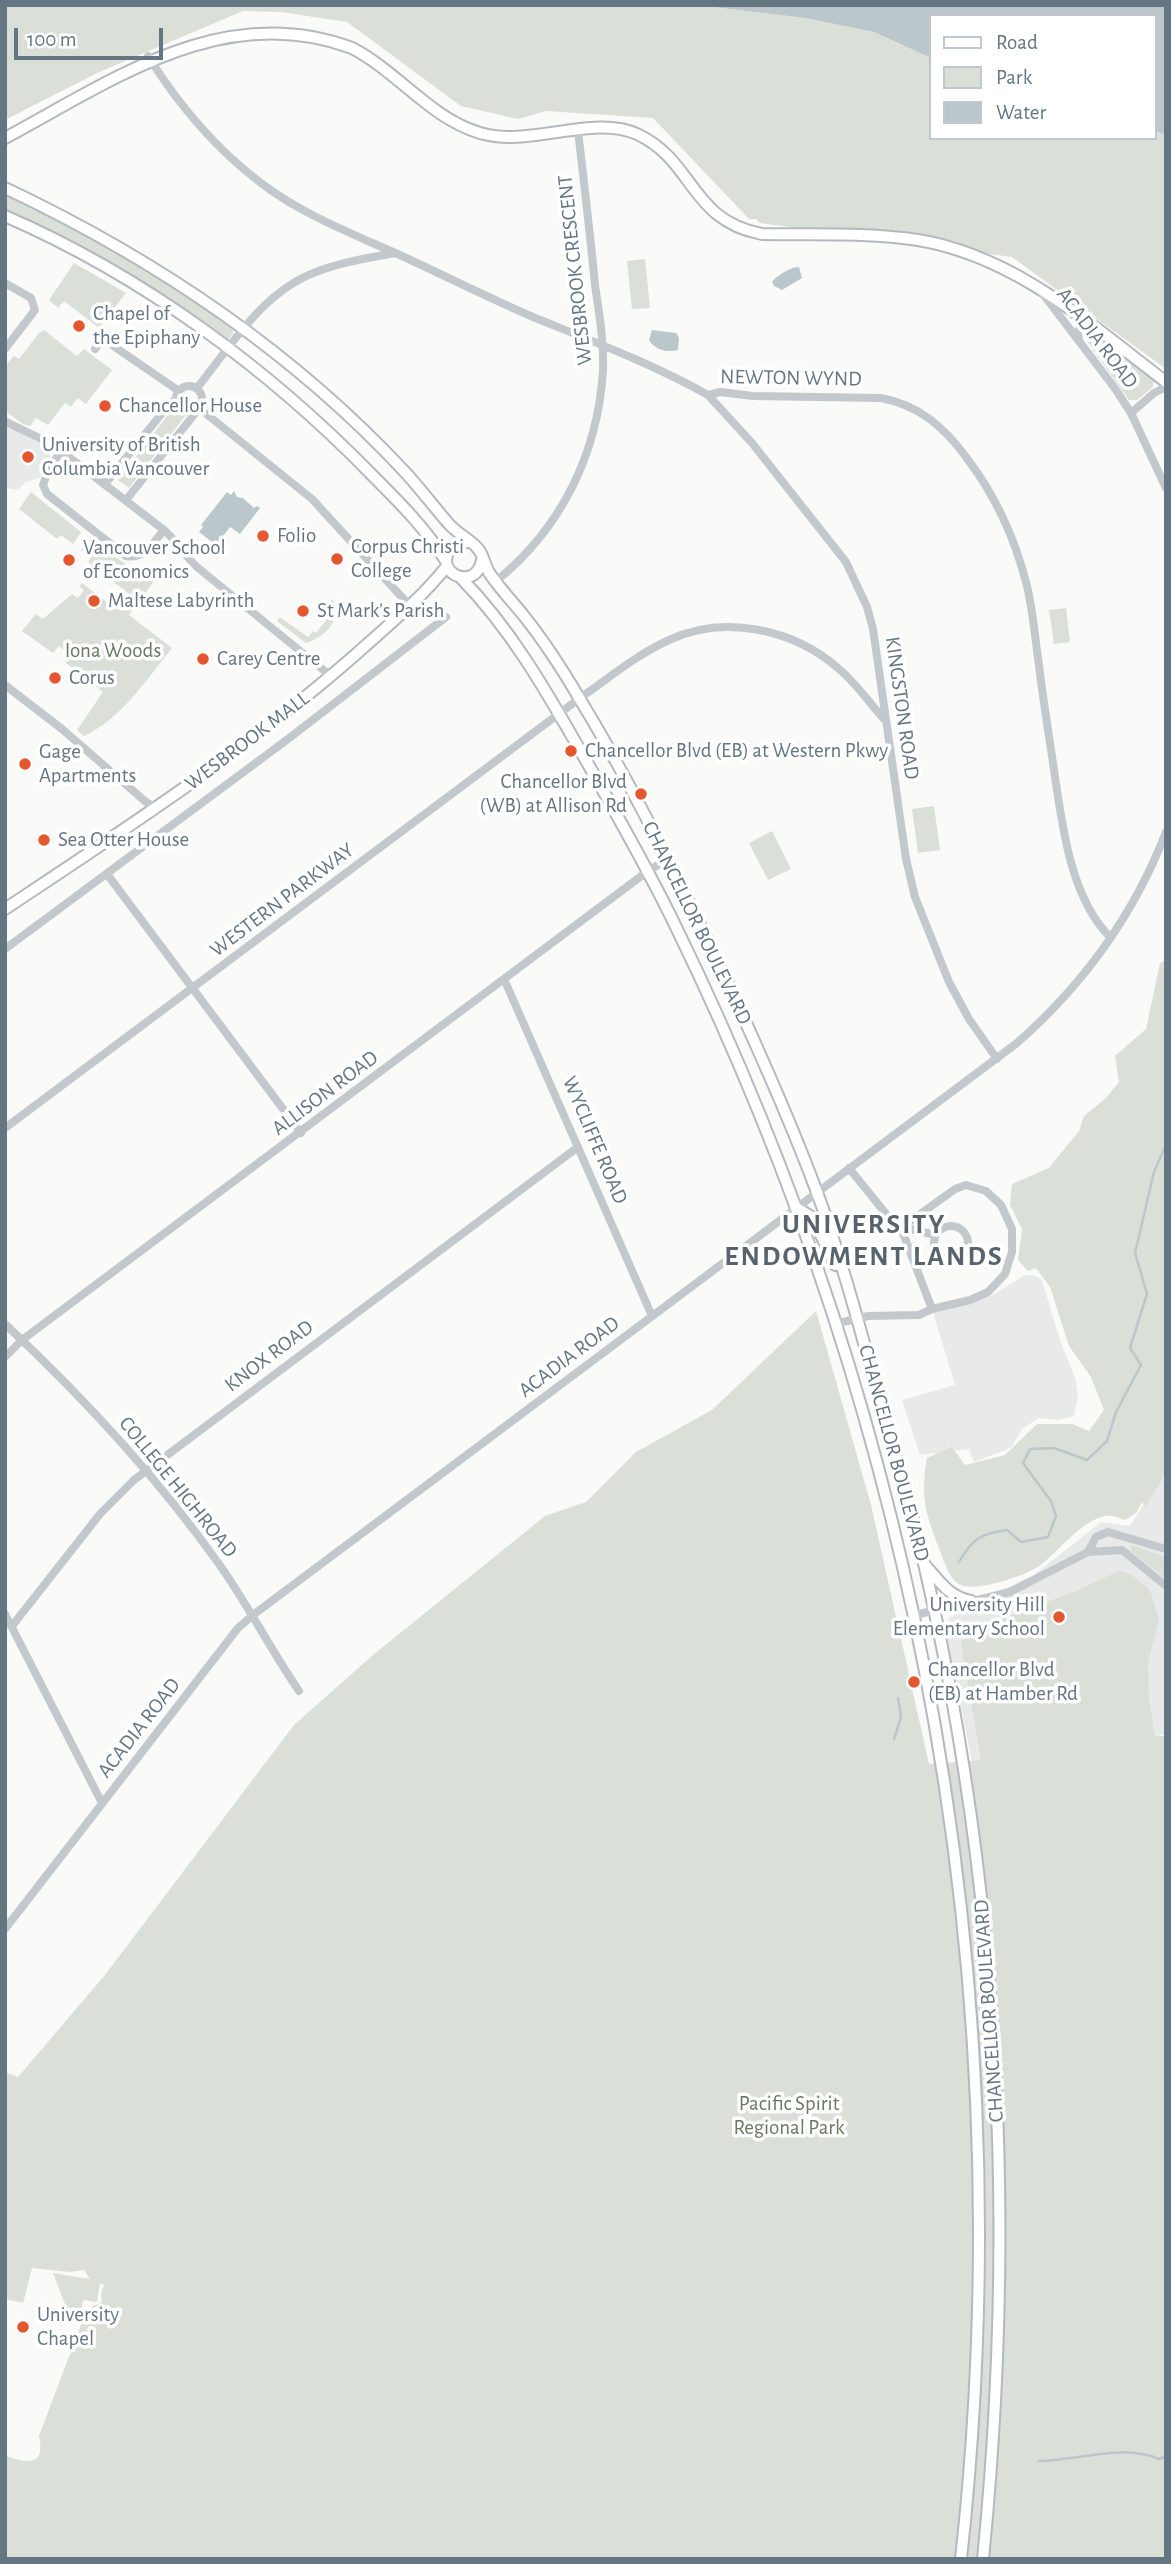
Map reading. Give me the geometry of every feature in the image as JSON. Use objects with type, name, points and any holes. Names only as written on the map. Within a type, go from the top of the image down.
[{"type":"main road","points":[[5,138],[183,40],[219,30],[255,26],[295,30],[339,42],[363,54],[394,75],[448,120],[466,128],[502,137],[620,129],[645,138],[666,154],[716,215],[745,230],[762,234],[881,236],[932,243],[986,259],[1034,284],[1166,384]]},
{"type":"main road","points":[[5,188],[76,223],[169,277],[243,329],[306,379],[371,438],[407,474],[455,531],[478,549],[481,566],[473,576],[452,570],[453,546],[469,542]]},
{"type":"main road","name":"CHANCELLOR BOULEVARD","points":[[5,216],[72,249],[120,277],[228,349],[300,406],[351,453],[420,524],[452,570],[504,629],[559,714],[648,871],[703,983],[755,1102],[797,1208],[870,1435],[915,1615],[954,1844],[970,1985],[977,2107],[979,2294],[974,2418],[961,2559]]},
{"type":"main road","name":"CHANCELLOR BOULEVARD","points":[[482,560],[495,582],[529,623],[580,698],[668,859],[751,1034],[817,1193],[857,1319],[924,1563],[974,1837],[990,1989],[998,2105],[1000,2293],[995,2418],[983,2559]]},
{"type":"main road","name":"WESBROOK MALL","points":[[5,909],[156,808],[332,677],[452,570]]},
{"type":"main road","name":"WESBROOK MALL","points":[[5,900],[21,890],[53,877]]},
{"type":"main road","points":[[797,1208],[813,1218],[847,1286]]},
{"type":"main road","points":[[924,1563],[949,1593],[961,1600],[971,1601]]},
{"type":"street","name":"NEWTON WYND","points":[[148,57],[187,113],[239,165],[262,184],[334,226],[685,382],[708,396],[720,392],[753,396],[869,397],[895,400],[921,412],[942,427],[974,466],[995,500],[1016,547],[1030,603],[1063,832],[1079,883],[1101,928],[1111,938]]},
{"type":"street","name":"WESBROOK CRESCENT","points":[[495,582],[541,539],[560,512],[591,442],[597,414],[603,368],[602,346],[578,131]]},
{"type":"street","points":[[197,388],[255,314],[293,283],[314,272],[395,253]]},
{"type":"street","points":[[5,283],[32,298],[35,310],[5,349]]},
{"type":"street","name":"ACADIA ROAD","points":[[1034,284],[1131,413],[1166,488]]},
{"type":"street","points":[[1079,341],[1078,331],[1086,321]]},
{"type":"street","points":[[95,349],[102,341],[109,343],[177,395],[181,410],[189,413],[198,410]]},
{"type":"street","name":"ACADIA ROAD","points":[[1131,413],[1166,384]]},
{"type":"street","points":[[105,484],[177,395],[189,386],[197,388],[203,400],[198,410],[126,500]]},
{"type":"street","name":"KINGSTON ROAD","points":[[708,396],[752,443],[836,548],[854,575],[873,629],[906,859],[915,897],[949,982],[969,1019],[997,1059]]},
{"type":"street","points":[[198,410],[312,499],[410,606]]},
{"type":"street","points":[[5,421],[25,433],[49,442],[126,500],[178,543],[197,568],[332,677]]},
{"type":"street","points":[[61,451],[45,477],[43,485],[47,494],[126,556],[137,557],[147,551],[164,530]]},
{"type":"street","points":[[5,949],[446,617]]},
{"type":"street","name":"WESTERN PARKWAY","points":[[5,1129],[580,698],[636,657],[669,639],[694,631],[739,627],[787,637],[839,668],[885,720]]},
{"type":"street","points":[[5,685],[156,808]]},
{"type":"street","name":"ACADIA ROAD","points":[[5,1929],[238,1628],[997,1059],[1053,1009],[1083,976],[1111,938],[1140,889],[1166,832]]},
{"type":"street","name":"ALLISON ROAD","points":[[5,1357],[22,1340],[648,871],[668,859]]},
{"type":"street","points":[[107,874],[301,1133]]},
{"type":"street","name":"WYCLIFFE ROAD","points":[[504,979],[653,1316]]},
{"type":"street","name":"KNOX ROAD","points":[[12,1626],[100,1514],[146,1470],[578,1147]]},
{"type":"street","points":[[849,1168],[895,1225],[935,1236]]},
{"type":"street","points":[[835,1324],[873,1316],[919,1315],[970,1300],[988,1292],[1004,1274],[1012,1252],[1012,1229],[1001,1205],[986,1191],[966,1185],[955,1189],[901,1228]]},
{"type":"street","points":[[955,1226],[965,1232],[967,1249],[960,1258],[944,1258],[936,1251],[935,1236],[943,1227],[955,1226]]},
{"type":"street","points":[[901,1228],[932,1309]]},
{"type":"street","name":"COLLEGE HIGHROAD","points":[[5,1324],[96,1415],[146,1470],[188,1523],[253,1615],[299,1691]]},
{"type":"street","points":[[1088,1552],[1096,1537],[1108,1532],[1126,1535],[1166,1549]]},
{"type":"street","points":[[1122,1550],[1126,1535]]},
{"type":"street","points":[[915,1615],[1010,1592],[1088,1552],[1122,1550],[1166,1586]]},
{"type":"street","points":[[5,1615],[103,1803]]},
{"type":"shaded area","name":"University of British Columbia Vancouver","points":[[5,426],[46,446],[51,453],[39,478],[26,482],[18,490],[5,488]]},
{"type":"shaded area","points":[[1025,1275],[1034,1275],[1042,1280],[1075,1378],[1078,1395],[1074,1416],[1058,1420],[1039,1418],[1023,1428],[1011,1448],[974,1462],[969,1449],[920,1455],[902,1400],[955,1385],[932,1309],[993,1295]]},
{"type":"shaded area","name":"University Hill Elementary School","points":[[1166,1475],[1166,1734],[1155,1736],[1154,1731],[972,1762],[946,1632],[949,1619],[972,1598],[1002,1590],[1034,1575],[1101,1522],[1130,1526],[1161,1478]]},
{"type":"green space","points":[[5,5],[696,5],[805,18],[874,32],[930,58],[930,140],[1157,140],[1157,132],[1166,135],[1166,369],[1012,257],[760,223],[756,219],[749,219],[653,118],[546,111],[518,119],[461,106],[347,22],[281,12],[243,11],[97,73],[5,120]]},
{"type":"green space","points":[[5,195],[122,256],[233,328],[233,334],[226,342],[5,212]]},
{"type":"green space","points":[[645,259],[650,308],[632,309],[627,261]]},
{"type":"green space","points":[[74,263],[126,293],[99,328],[64,301],[58,308],[49,300]]},
{"type":"green space","points":[[44,330],[77,356],[84,349],[112,370],[86,404],[78,398],[71,407],[65,403],[48,425],[36,418],[30,426],[5,411],[5,366],[14,356],[19,359]]},
{"type":"green space","points":[[1089,331],[1154,379],[1153,387],[1137,400],[1129,400],[1084,336]]},
{"type":"green space","points":[[174,407],[185,416],[129,488],[118,480]]},
{"type":"green space","points":[[31,492],[81,532],[73,544],[61,535],[57,539],[19,509]]},
{"type":"green space","name":"Iona Woods","points":[[90,539],[154,581],[129,615],[172,648],[122,709],[84,736],[77,730],[103,692],[66,663],[70,657],[59,646],[53,653],[22,631],[36,614],[43,619],[72,594],[78,598],[84,590],[79,586],[82,583],[117,610],[128,593],[88,562],[91,558],[81,550]]},
{"type":"green space","points":[[332,599],[335,607],[334,621],[320,637],[306,643],[277,621],[280,617],[308,637],[313,631],[316,633],[327,619],[324,616],[328,611],[326,608]]},
{"type":"green space","points":[[1066,608],[1070,642],[1054,644],[1049,610]]},
{"type":"green space","points":[[934,806],[940,850],[918,853],[912,809]]},
{"type":"green space","points":[[772,831],[791,869],[768,880],[749,843]]},
{"type":"green space","points":[[1166,960],[1166,1473],[1145,1507],[1142,1502],[1136,1513],[1125,1520],[1110,1516],[1097,1518],[1080,1529],[1037,1568],[1025,1574],[992,1584],[962,1586],[948,1571],[928,1516],[924,1495],[927,1458],[952,1447],[965,1465],[1005,1455],[1037,1424],[1072,1424],[1089,1431],[1104,1410],[1091,1377],[1069,1346],[1050,1287],[1036,1268],[1028,1271],[1018,1260],[1022,1229],[1010,1205],[1012,1184],[1049,1168],[1079,1131],[1084,1116],[1105,1099],[1119,1082],[1115,1056],[1146,1029],[1160,963]]},
{"type":"green space","name":"Pacific Spirit Regional Park","points":[[816,1311],[871,1505],[929,1764],[981,1760],[961,1643],[965,1638],[979,1635],[992,1623],[1076,1591],[1119,1571],[1132,1575],[1150,1590],[1159,1620],[1148,1662],[1149,1700],[1155,1736],[1166,1736],[1166,2559],[5,2559],[5,2455],[27,2461],[37,2458],[40,2453],[39,2436],[87,2309],[102,2302],[104,2285],[100,2283],[97,2302],[83,2300],[80,2318],[70,2317],[53,2273],[90,2279],[84,2270],[70,2272],[32,2268],[23,2303],[5,2299],[5,2072],[18,2077],[105,1975],[294,1725],[373,1655],[545,1516],[586,1502],[636,1452],[712,1410]]},
{"type":"green space","points":[[1131,1545],[1166,1557],[1166,1579],[1131,1551]]},
{"type":"water","points":[[696,5],[1166,5],[1166,135],[1157,132],[1157,14],[930,14],[930,58],[874,32],[805,18]]},
{"type":"water","points":[[799,267],[802,278],[782,290],[774,286],[772,282],[777,277]]},
{"type":"water","points":[[652,330],[676,333],[679,338],[678,350],[666,351],[655,346],[649,340]]},
{"type":"water","points":[[234,491],[237,497],[243,498],[254,508],[260,508],[240,534],[230,527],[216,545],[199,532],[203,527],[201,525],[227,492],[231,495]]},
{"type":"waterway","points":[[959,1562],[973,1542],[990,1533],[1007,1530],[1021,1542],[1048,1537],[1056,1516],[1051,1501],[1023,1463],[1030,1449],[1054,1448],[1087,1460],[1107,1441],[1116,1412],[1141,1365],[1130,1348],[1147,1294],[1135,1253],[1154,1172],[1166,1145]]},
{"type":"waterway","points":[[894,1739],[901,1717],[898,1698]]},
{"type":"waterway","points":[[1039,2461],[1115,2453],[1145,2454],[1159,2459],[1166,2456]]},
{"type":"place","name":"Chapel of the Epiphany","points":[[79,326]]},
{"type":"place","name":"Chancellor House","points":[[105,406]]},
{"type":"place","name":"University of British Columbia Vancouver","points":[[28,457]]},
{"type":"place","name":"Folio","points":[[263,536]]},
{"type":"place","name":"Corpus Christi College","points":[[337,559]]},
{"type":"place","name":"Vancouver School of Economics","points":[[69,560]]},
{"type":"place","name":"Maltese Labyrinth","points":[[94,601]]},
{"type":"place","name":"St Mark's Parish","points":[[303,611]]},
{"type":"place","name":"Carey Centre","points":[[203,659]]},
{"type":"place","name":"Corus","points":[[55,678]]},
{"type":"place","name":"Chancellor Blvd (EB) at Western Pkwy","points":[[571,751]]},
{"type":"place","name":"Gage Apartments","points":[[25,764]]},
{"type":"place","name":"Chancellor Blvd (WB) at Allison Rd","points":[[641,794]]},
{"type":"place","name":"Sea Otter House","points":[[44,840]]},
{"type":"place","name":"University Hill Elementary School","points":[[1059,1617]]},
{"type":"place","name":"Chancellor Blvd (EB) at Hamber Rd","points":[[914,1682]]},
{"type":"place","name":"University Chapel","points":[[23,2327]]},
{"type":"district","name":"UNIVERSITY ENDOWMENT LANDS","points":[[864,1241]]}]
